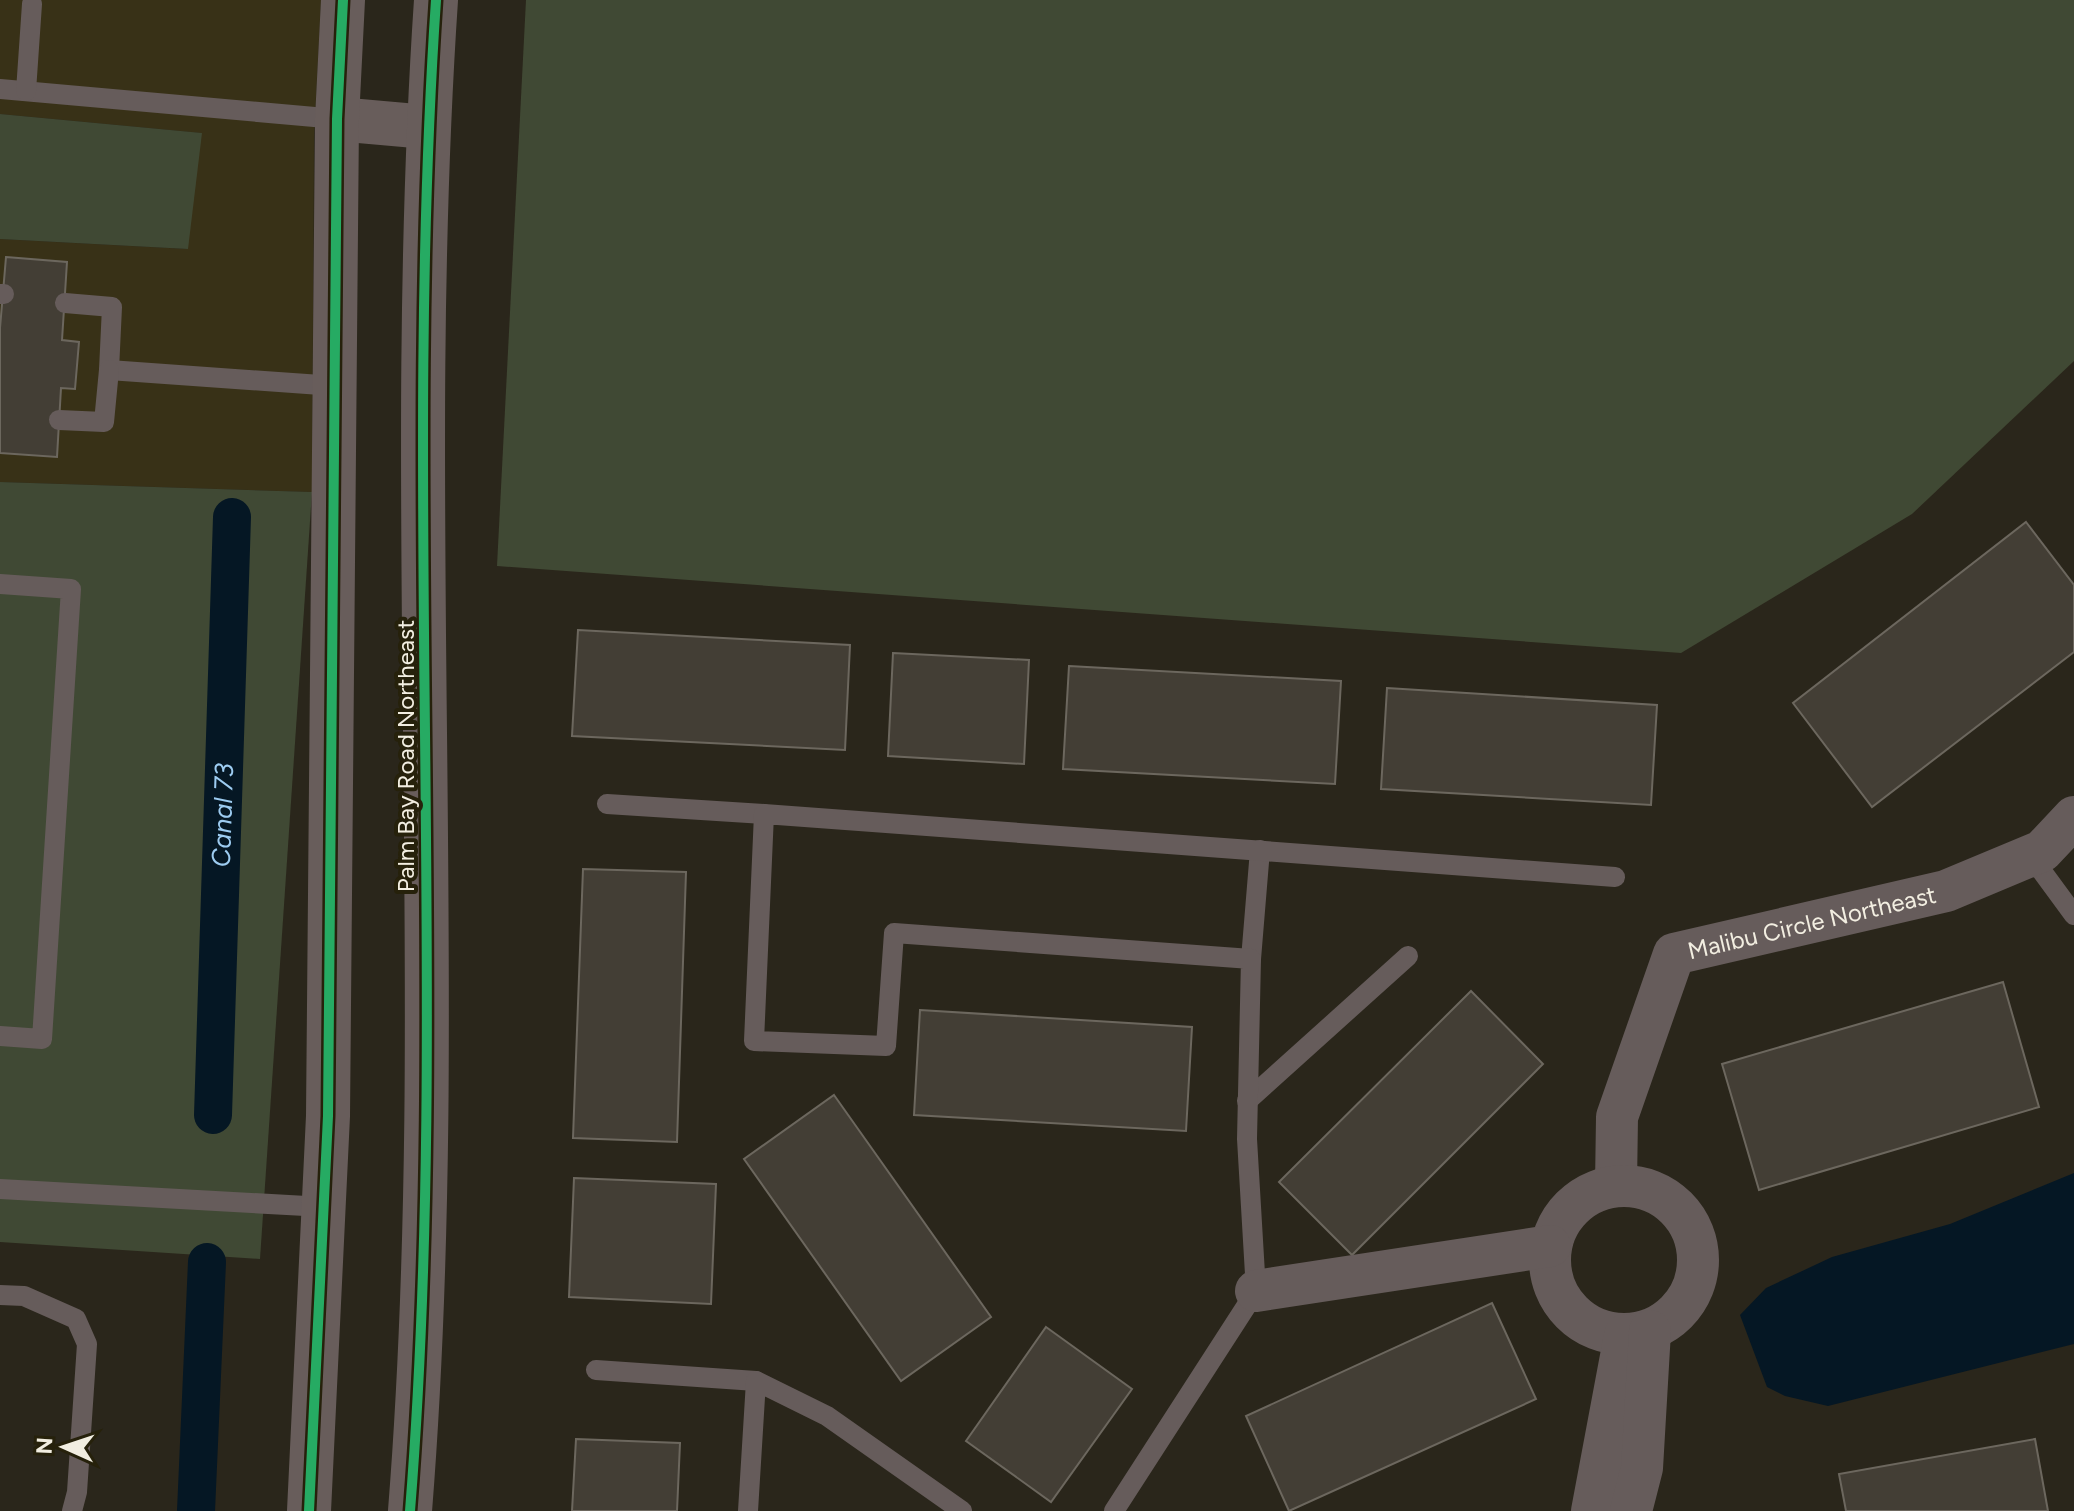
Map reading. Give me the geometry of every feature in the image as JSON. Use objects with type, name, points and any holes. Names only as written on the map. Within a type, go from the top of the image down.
[{"type":"main road","points":[[309,1511],[328,1116],[337,119],[343,0]]},
{"type":"main road","name":"Palm Bay Road Northeast","points":[[410,1511],[422,1353],[427,1088],[424,541],[427,127],[436,0]]},
{"type":"main road","points":[[337,119],[427,127]]},
{"type":"street","name":"Malibu Circle Northeast","points":[[1616,1185],[1617,1117],[1674,954],[1946,891],[2042,851],[2074,817]]},
{"type":"street","points":[[1616,1185],[1639,1186],[1663,1196],[1682,1212],[1695,1236],[1699,1260],[1691,1293],[1677,1313],[1638,1333],[1607,1333],[1570,1312],[1554,1288],[1550,1246],[1561,1218],[1579,1199],[1616,1185]]},
{"type":"street","points":[[1256,1291],[1550,1246]]},
{"type":"street","points":[[1592,1511],[1638,1333]]},
{"type":"street","points":[[1631,1511],[1642,1468],[1638,1333]]},
{"type":"lane","points":[[26,91],[32,4]]},
{"type":"lane","points":[[0,89],[337,119]]},
{"type":"lane","points":[[59,420],[104,422],[109,370],[112,307],[65,303]]},
{"type":"lane","points":[[109,370],[335,386]]},
{"type":"lane","points":[[0,584],[71,589],[42,1039],[0,1036]]},
{"type":"lane","points":[[607,804],[1615,877]]},
{"type":"lane","points":[[764,814],[754,1041],[886,1046],[894,933],[1251,959]]},
{"type":"lane","points":[[1114,1511],[1256,1291],[1247,1101],[1251,959],[1260,850]]},
{"type":"lane","points":[[2030,855],[2074,915]]},
{"type":"lane","points":[[1247,1101],[1408,956]]},
{"type":"lane","points":[[0,1189],[324,1207]]},
{"type":"lane","points":[[0,1295],[24,1296],[76,1319],[87,1344],[77,1492],[72,1511]]},
{"type":"lane","points":[[596,1370],[756,1381],[827,1416],[962,1511]]},
{"type":"lane","points":[[748,1511],[756,1381]]},
{"type":"shaded area","points":[[0,0],[321,0],[314,135],[312,492],[0,482],[0,239],[187,249],[201,133],[0,114]]},
{"type":"green space","points":[[526,0],[2074,0],[2074,361],[1912,514],[1681,653],[497,566]]},
{"type":"green space","points":[[0,114],[202,133],[188,249],[0,239]]},
{"type":"green space","points":[[0,482],[312,492],[260,1259],[0,1242]]},
{"type":"water","points":[[2074,1173],[2074,1344],[1828,1406],[1785,1396],[1767,1387],[1740,1315],[1766,1288],[1832,1257],[1950,1224]]},
{"type":"building","points":[[6,257],[67,262],[62,340],[79,342],[75,389],[61,388],[57,457],[0,453],[0,328]]},
{"type":"building","points":[[2026,522],[2074,585],[2074,652],[1872,807],[1793,703]]},
{"type":"building","points":[[578,630],[850,645],[845,750],[572,736]]},
{"type":"building","points":[[893,653],[1029,660],[1024,764],[888,756]]},
{"type":"building","points":[[1069,666],[1341,681],[1335,784],[1063,769]]},
{"type":"building","points":[[1387,688],[1657,705],[1651,805],[1381,789]]},
{"type":"building","points":[[583,869],[686,872],[677,1142],[573,1138]]},
{"type":"building","points":[[2003,982],[2039,1107],[1759,1190],[1722,1064]]},
{"type":"building","points":[[1471,991],[1543,1064],[1352,1255],[1279,1182]]},
{"type":"building","points":[[920,1010],[1192,1027],[1186,1131],[914,1115]]},
{"type":"building","points":[[834,1095],[991,1317],[901,1381],[744,1159]]},
{"type":"building","points":[[574,1178],[716,1184],[711,1304],[569,1297]]},
{"type":"building","points":[[1492,1303],[1536,1399],[1289,1511],[1246,1416]]},
{"type":"building","points":[[1046,1327],[1132,1389],[1051,1502],[966,1441]]},
{"type":"building","points":[[576,1439],[680,1443],[677,1511],[572,1511]]},
{"type":"building","points":[[2035,1439],[2048,1511],[1846,1511],[1839,1474]]},
{"type":"waterway","name":"Canal 73","points":[[213,1115],[232,517]]},
{"type":"waterway","name":"Canal 73","points":[[196,1511],[207,1262]]},
{"type":"cycle path","points":[[309,1511],[328,1116],[337,119],[343,0]]},
{"type":"cycle path","points":[[410,1511],[421,1322],[426,1133],[423,378],[427,189],[436,0]]}]
